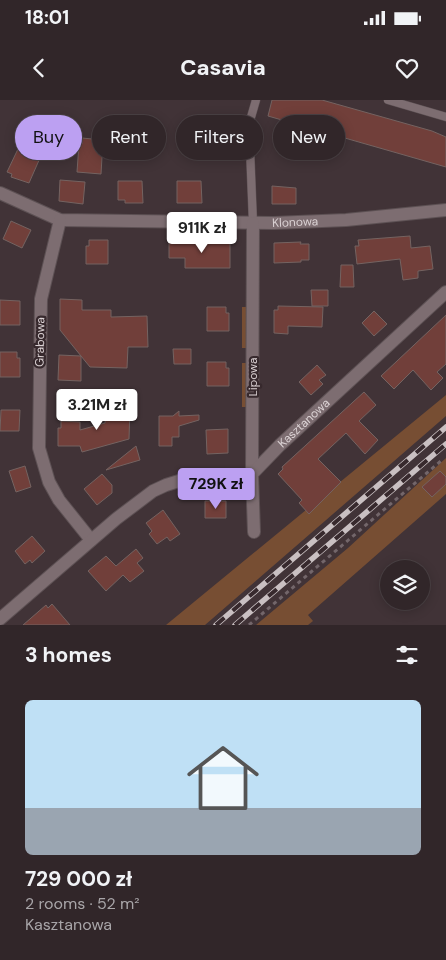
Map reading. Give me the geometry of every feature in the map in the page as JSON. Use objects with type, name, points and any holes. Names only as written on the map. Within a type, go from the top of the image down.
[{"type":"street","name":"Klonowa","points":[[0,193],[60,220],[253,223],[346,220],[446,210]]},
{"type":"street","name":"Grabowa","points":[[60,220],[41,299],[40,448],[49,482],[59,500],[91,540]]},
{"type":"street","name":"Lipowa","points":[[253,223],[252,474],[254,532]]},
{"type":"street","name":"Kasztanowa","points":[[252,474],[446,292]]},
{"type":"street","points":[[0,619],[91,540],[141,500],[166,484],[195,476],[238,476],[252,474]]},
{"type":"lane","points":[[253,223],[249,124],[256,100]]},
{"type":"lane","points":[[388,100],[446,117]]},
{"type":"path","points":[[249,625],[442,460]]},
{"type":"shaded area","points":[[242,307],[246,307],[246,348],[242,348]]},
{"type":"shaded area","points":[[242,363],[246,363],[246,407],[242,407]]},
{"type":"shaded area","points":[[446,395],[446,416],[205,625],[166,625]]},
{"type":"shaded area","points":[[446,458],[446,494],[308,615],[313,621],[308,625],[256,625],[348,548]]},
{"type":"building","points":[[272,100],[322,100],[432,131],[446,137],[446,167],[345,138],[345,115],[268,116]]},
{"type":"building","points":[[82,138],[92,139],[92,160],[102,160],[101,174],[77,172],[78,160],[82,160]]},
{"type":"building","points":[[15,155],[15,160],[39,160],[29,183],[11,177],[12,174],[7,172]]},
{"type":"building","points":[[60,180],[85,182],[83,204],[59,201]]},
{"type":"building","points":[[118,181],[142,181],[143,203],[125,203],[125,200],[118,200]]},
{"type":"building","points":[[177,181],[201,181],[202,203],[177,203]]},
{"type":"building","points":[[272,186],[296,188],[296,204],[272,204]]},
{"type":"building","points":[[11,221],[31,230],[22,248],[3,239]]},
{"type":"building","points":[[410,236],[411,248],[430,246],[433,269],[418,271],[418,278],[403,280],[400,259],[357,264],[355,246],[359,246],[358,240]]},
{"type":"building","points":[[89,240],[108,240],[108,264],[86,264],[86,246],[89,246]]},
{"type":"building","points":[[169,241],[230,242],[230,268],[185,268],[185,258],[169,258]]},
{"type":"building","points":[[301,242],[300,244],[309,244],[309,260],[274,263],[274,243]]},
{"type":"building","points":[[341,265],[353,265],[354,287],[340,287]]},
{"type":"building","points":[[311,290],[328,290],[328,306],[312,306]]},
{"type":"building","points":[[60,299],[82,300],[82,310],[111,310],[111,317],[147,316],[148,347],[128,347],[127,368],[90,367],[60,330]]},
{"type":"building","points":[[0,300],[20,301],[20,325],[0,325]]},
{"type":"building","points":[[278,306],[323,307],[322,327],[288,326],[288,334],[274,333],[274,310],[278,310]]},
{"type":"building","points":[[207,307],[226,307],[226,313],[229,313],[229,331],[207,331]]},
{"type":"building","points":[[374,311],[387,324],[374,336],[362,323]]},
{"type":"building","points":[[446,315],[446,364],[437,372],[443,378],[431,390],[413,370],[394,389],[381,376]]},
{"type":"building","points":[[173,349],[191,349],[191,364],[174,364]]},
{"type":"building","points":[[0,352],[17,352],[17,358],[20,358],[20,377],[0,377]]},
{"type":"building","points":[[59,355],[81,356],[81,381],[58,380]]},
{"type":"building","points":[[207,362],[226,362],[226,368],[229,368],[229,386],[207,386]]},
{"type":"building","points":[[317,365],[326,375],[319,380],[323,384],[311,395],[299,382]]},
{"type":"building","points":[[364,392],[376,405],[359,421],[378,440],[365,454],[346,433],[318,459],[341,482],[309,514],[299,503],[302,500],[278,474],[283,469],[282,467]]},
{"type":"building","points":[[107,406],[130,407],[129,439],[82,452],[80,446],[58,446],[58,428],[61,428],[61,421],[80,422],[80,430],[105,423]]},
{"type":"building","points":[[1,410],[20,410],[19,431],[0,431]]},
{"type":"building","points":[[179,411],[179,416],[199,415],[199,420],[179,426],[179,437],[172,437],[172,446],[159,446],[159,416],[173,416]]},
{"type":"building","points":[[228,429],[228,453],[207,454],[206,430]]},
{"type":"building","points":[[136,446],[140,460],[106,470]]},
{"type":"building","points":[[25,466],[31,487],[16,492],[9,471]]},
{"type":"building","points":[[440,471],[446,477],[446,484],[432,497],[422,487]]},
{"type":"building","points":[[102,474],[112,485],[112,493],[97,505],[84,489]]},
{"type":"building","points":[[205,501],[226,501],[226,518],[205,518]]},
{"type":"building","points":[[163,510],[180,534],[170,541],[167,537],[157,544],[149,534],[152,531],[146,523]]},
{"type":"building","points":[[32,536],[45,551],[32,563],[30,560],[25,564],[15,551]]},
{"type":"building","points":[[136,549],[143,558],[137,563],[144,571],[130,582],[123,575],[106,591],[88,571],[106,556],[116,566]]},
{"type":"building","points":[[52,604],[70,625],[23,625],[46,605],[48,608]]},
{"type":"railway","points":[[216,625],[446,427]]},
{"type":"railway","points":[[235,625],[446,444]]}]
